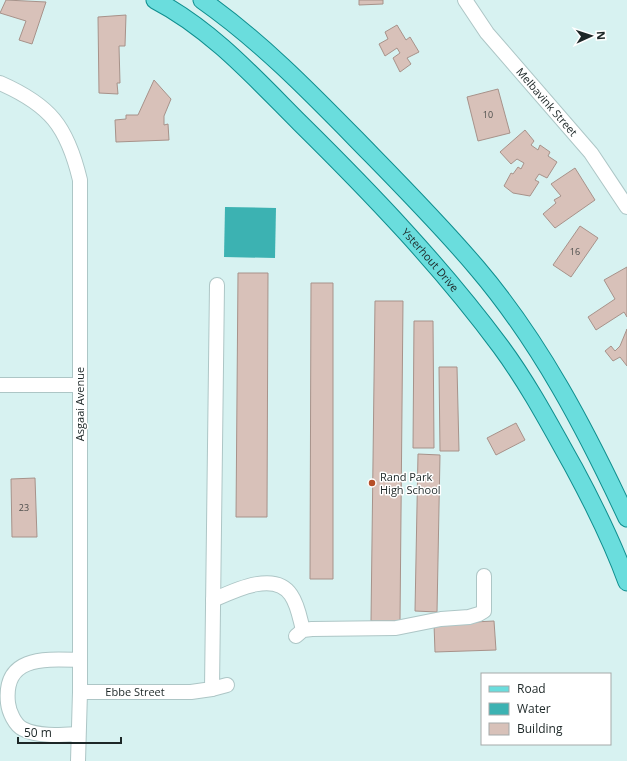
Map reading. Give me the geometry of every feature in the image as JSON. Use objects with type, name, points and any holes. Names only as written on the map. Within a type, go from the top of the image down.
[{"type":"main road","name":"Ysterhout Drive","points":[[155,0],[180,14],[234,58],[328,150],[406,232],[459,294],[501,348],[551,426],[606,527],[627,582]]},
{"type":"main road","points":[[202,0],[254,40],[325,108],[426,211],[478,268],[524,330],[571,405],[595,450],[627,518]]},
{"type":"street","name":"Melbavink Street","points":[[465,0],[487,33],[590,153],[627,207]]},
{"type":"street","name":"Asgaai Avenue","points":[[0,83],[27,96],[45,108],[57,122],[66,137],[74,156],[80,180],[80,692],[78,761]]},
{"type":"street","points":[[212,689],[217,285]]},
{"type":"street","points":[[0,385],[80,385]]},
{"type":"street","points":[[213,600],[251,585],[260,583],[277,585],[284,588],[291,594],[297,607],[299,633],[321,628],[396,628],[410,624],[469,618],[480,614],[484,611],[484,576]]},
{"type":"street","points":[[78,734],[54,735],[23,729],[14,719],[9,709],[8,695],[10,680],[18,669],[29,663],[43,659],[80,660]]},
{"type":"street","name":"Ebbe Street","points":[[80,692],[191,692],[227,685]]},
{"type":"water","points":[[225,207],[276,208],[275,258],[224,257]]},
{"type":"building","points":[[6,0],[46,2],[32,44],[19,40],[26,21],[0,13]]},
{"type":"building","points":[[359,0],[383,0],[383,4],[359,5]]},
{"type":"building","points":[[126,15],[125,46],[119,46],[120,83],[117,83],[118,94],[99,93],[98,17]]},
{"type":"building","points":[[397,25],[406,40],[410,37],[419,52],[407,58],[411,64],[400,72],[393,58],[400,53],[397,48],[385,56],[379,44],[388,39],[385,32]]},
{"type":"building","points":[[154,80],[171,99],[164,116],[164,125],[168,124],[169,140],[116,142],[115,120],[126,119],[126,115],[138,115]]},
{"type":"building","points":[[498,89],[510,133],[478,141],[467,97]]},
{"type":"building","points":[[525,130],[534,141],[531,145],[538,150],[540,145],[550,152],[548,156],[557,162],[547,178],[539,174],[535,180],[539,182],[530,196],[513,193],[504,186],[511,173],[513,174],[518,167],[521,169],[524,163],[517,159],[511,164],[500,152]]},
{"type":"building","points":[[575,168],[595,200],[555,228],[543,214],[556,203],[554,200],[561,196],[551,184]]},
{"type":"building","points":[[580,226],[598,238],[571,277],[553,265]]},
{"type":"building","points":[[627,267],[627,317],[624,312],[596,330],[588,317],[615,299],[604,280]]},
{"type":"building","points":[[238,273],[268,273],[267,517],[236,517]]},
{"type":"building","points":[[311,283],[333,283],[333,579],[310,579]]},
{"type":"building","points":[[375,301],[403,301],[400,621],[371,621]]},
{"type":"building","points":[[414,321],[433,321],[434,448],[413,448]]},
{"type":"building","points":[[627,329],[627,366],[620,357],[613,361],[605,351],[611,346],[615,351],[620,346]]},
{"type":"building","points":[[439,367],[457,367],[459,451],[440,451]]},
{"type":"building","points":[[516,423],[525,440],[496,455],[487,438]]},
{"type":"building","points":[[418,454],[440,455],[437,612],[415,611]]},
{"type":"building","points":[[35,478],[37,537],[12,537],[11,479]]},
{"type":"building","points":[[494,621],[496,650],[435,652],[434,624]]},
{"type":"place","name":"Rand Park High School","points":[[372,483]]}]
